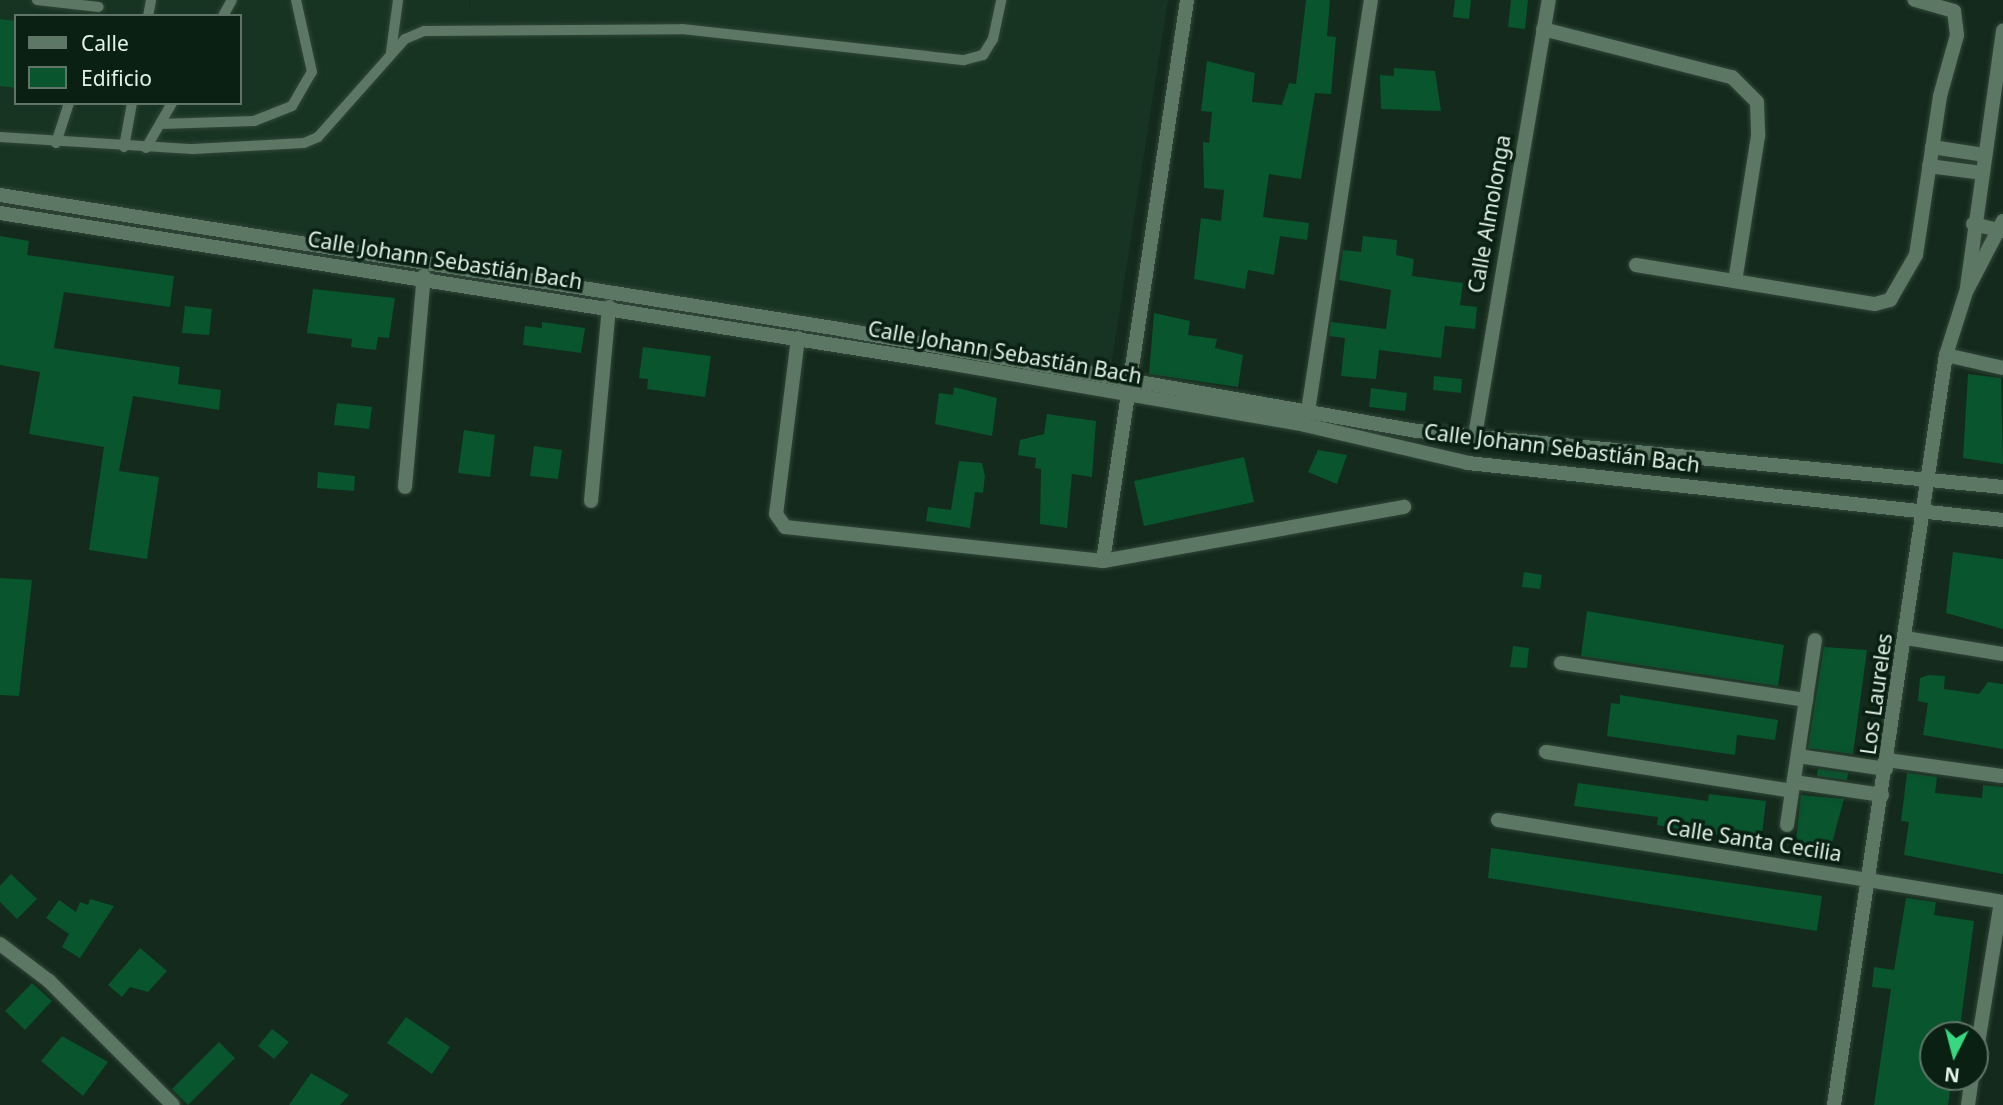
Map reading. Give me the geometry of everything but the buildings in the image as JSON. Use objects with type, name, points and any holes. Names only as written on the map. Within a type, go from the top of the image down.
[{"type":"street","points":[[1103,562],[1187,0]]},
{"type":"street","points":[[1308,411],[1371,0]]},
{"type":"street","name":"Calle Almolonga","points":[[1475,436],[1549,0]]},
{"type":"street","points":[[1636,265],[1875,304],[1890,300],[1916,255],[1932,147],[1958,20],[1948,6],[1915,0]]},
{"type":"street","points":[[1544,29],[1732,77],[1757,102],[1758,136],[1735,281]]},
{"type":"street","points":[[1966,292],[1973,224],[2003,31]]},
{"type":"street","points":[[1932,147],[1985,155]]},
{"type":"street","points":[[1929,166],[1982,173]]},
{"type":"street","name":"Calle Johann Sebastián Bach","points":[[0,195],[1130,377],[1308,411],[1475,436],[1927,477],[2003,487]]},
{"type":"street","name":"Calle Johann Sebastián Bach","points":[[0,214],[424,276],[797,338],[1128,395],[1468,463],[1923,508],[2003,520]]},
{"type":"street","points":[[1966,292],[2003,228],[1973,224]]},
{"type":"street","points":[[405,487],[424,276]]},
{"type":"street","name":"Los Laureles","points":[[1834,1105],[1906,638],[1946,355],[1966,292]]},
{"type":"street","points":[[591,501],[609,307]]},
{"type":"street","points":[[797,338],[780,524],[1103,562],[1404,507]]},
{"type":"street","points":[[1946,355],[2003,368]]},
{"type":"street","points":[[1906,638],[2003,654]]},
{"type":"street","points":[[1787,825],[1815,640]]},
{"type":"street","points":[[1561,663],[1806,700]]},
{"type":"street","points":[[1546,752],[1793,786],[1882,795]]},
{"type":"street","points":[[1798,756],[2003,776]]},
{"type":"street","name":"Calle Santa Cecilia","points":[[1497,820],[2002,902]]},
{"type":"street","points":[[1982,1021],[2002,902]]},
{"type":"street","points":[[0,944],[49,981],[173,1105]]},
{"type":"lane","points":[[37,0],[99,8]]},
{"type":"lane","points":[[160,124],[254,121],[292,106],[312,72],[296,0]]},
{"type":"lane","points":[[391,52],[398,0]]},
{"type":"lane","points":[[0,137],[146,148],[311,141],[391,52],[424,32],[682,29],[964,60],[983,55],[993,39],[1001,0]]},
{"type":"lane","points":[[56,143],[68,105]]},
{"type":"lane","points":[[124,147],[132,105]]},
{"type":"lane","points":[[146,148],[171,105]]},
{"type":"shaded area","points":[[0,0],[470,0],[469,12],[471,0],[1168,0],[1110,373],[0,195]]}]
